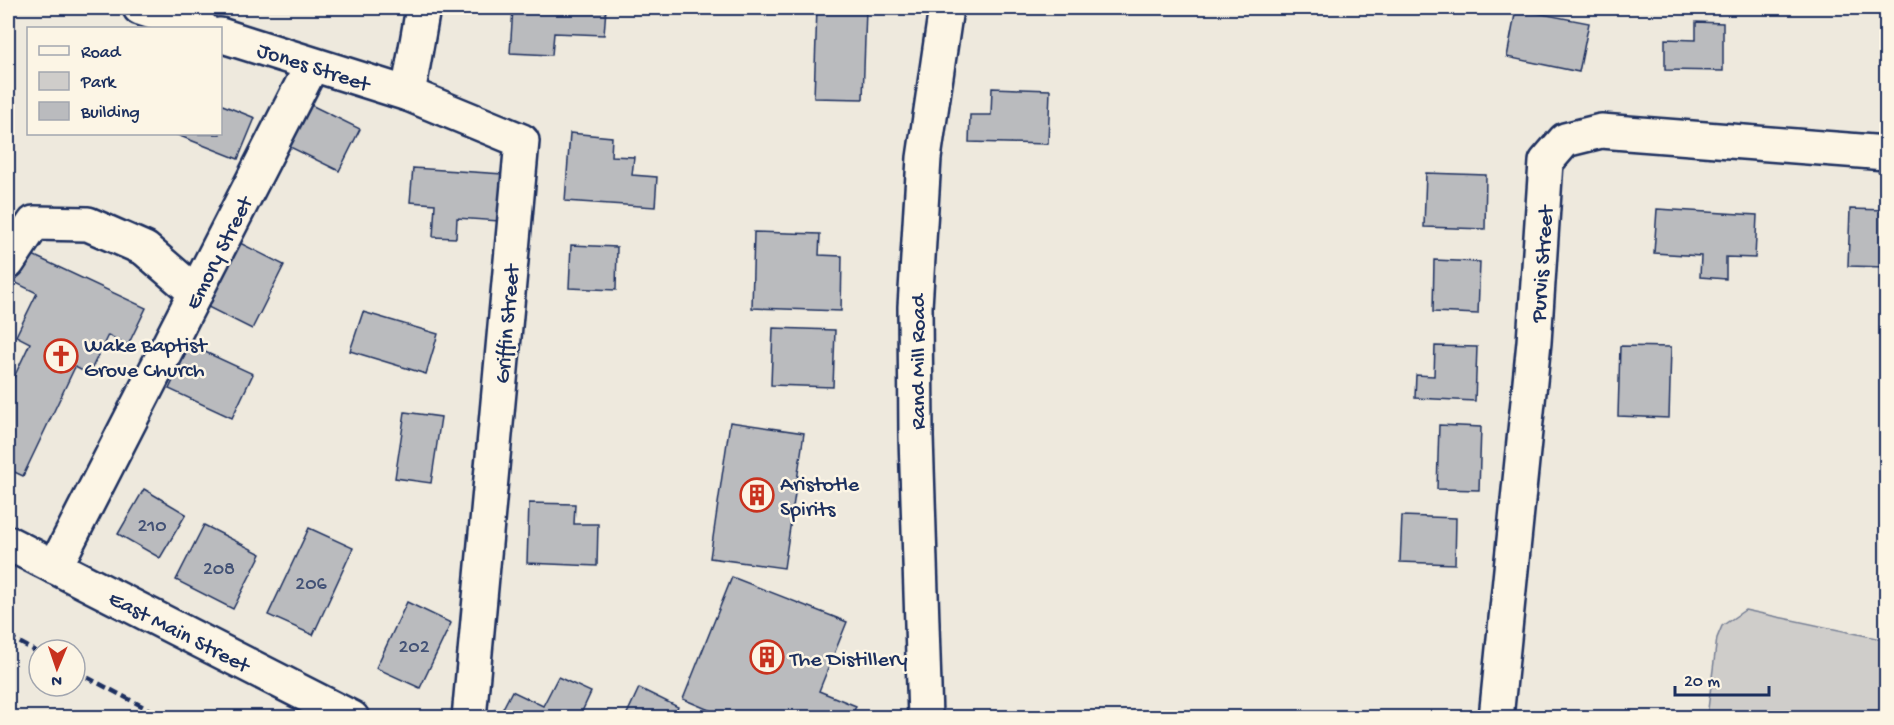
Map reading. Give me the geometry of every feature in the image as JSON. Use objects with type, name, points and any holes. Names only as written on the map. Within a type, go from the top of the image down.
[{"type":"street","points":[[140,8],[199,27]]},
{"type":"street","points":[[408,94],[423,8]]},
{"type":"street","name":"Rand Mill Road","points":[[925,717],[916,437],[915,307],[924,158],[946,8]]},
{"type":"street","name":"Jones Street","points":[[222,36],[408,94]]},
{"type":"street","name":"Emory Street","points":[[55,567],[312,65]]},
{"type":"street","name":"Griffin Street","points":[[408,94],[522,141],[469,717]]},
{"type":"street","name":"Purvis Street","points":[[1496,717],[1534,342],[1546,162],[1565,140],[1601,131],[1887,153]]},
{"type":"street","points":[[8,262],[34,223],[87,224],[145,249],[196,293]]},
{"type":"street","name":"East Main Street","points":[[8,543],[352,717]]},
{"type":"green space","points":[[1745,610],[1886,640],[1886,717],[1707,717],[1717,638],[1722,626]]},
{"type":"building","points":[[513,8],[606,8],[604,35],[554,33],[552,55],[510,53]]},
{"type":"building","points":[[817,8],[866,8],[863,99],[814,98]]},
{"type":"building","points":[[1516,9],[1589,23],[1579,72],[1507,57]]},
{"type":"building","points":[[1696,22],[1723,23],[1723,71],[1665,70],[1665,39],[1696,40]]},
{"type":"building","points":[[992,88],[1050,90],[1048,144],[969,142],[970,115],[991,115]]},
{"type":"building","points":[[307,103],[360,129],[339,171],[286,145]]},
{"type":"building","points":[[222,105],[255,118],[238,159],[178,135],[222,135]]},
{"type":"building","points":[[570,133],[612,137],[611,156],[634,157],[632,175],[657,177],[655,207],[565,201]]},
{"type":"building","points":[[413,168],[503,174],[499,221],[457,218],[456,238],[433,237],[435,204],[410,202]]},
{"type":"building","points":[[1426,173],[1486,175],[1485,229],[1424,227]]},
{"type":"building","points":[[1657,209],[1757,215],[1755,258],[1726,257],[1726,279],[1700,277],[1701,256],[1654,253]]},
{"type":"building","points":[[1850,209],[1886,210],[1886,267],[1848,266]]},
{"type":"building","points":[[754,232],[820,234],[819,255],[842,256],[841,311],[752,308]]},
{"type":"building","points":[[238,242],[284,265],[252,329],[206,306]]},
{"type":"building","points":[[571,245],[617,247],[616,290],[569,288]]},
{"type":"building","name":"Wake Baptist Grove Church","points":[[24,251],[146,308],[128,345],[108,335],[89,374],[75,367],[23,476],[8,469],[8,390],[30,343],[16,336],[37,293],[10,280]]},
{"type":"building","points":[[1434,260],[1480,262],[1478,314],[1433,312]]},
{"type":"building","points":[[363,312],[438,334],[426,374],[350,351]]},
{"type":"building","points":[[773,328],[835,330],[833,387],[771,385]]},
{"type":"building","points":[[190,345],[253,374],[232,418],[169,389]]},
{"type":"building","points":[[1435,346],[1477,347],[1475,401],[1415,398],[1416,375],[1434,376]]},
{"type":"building","points":[[1620,346],[1671,347],[1669,418],[1618,416]]},
{"type":"building","points":[[405,412],[441,417],[431,483],[395,478]]},
{"type":"building","name":"Aristotle Spirits","points":[[730,422],[804,433],[784,568],[710,558]]},
{"type":"building","points":[[1439,425],[1481,427],[1479,490],[1437,489]]},
{"type":"building","points":[[144,489],[186,514],[160,558],[118,534]]},
{"type":"building","points":[[529,503],[575,504],[574,524],[598,524],[597,566],[527,563]]},
{"type":"building","points":[[1402,516],[1456,518],[1455,564],[1400,562]]},
{"type":"building","points":[[204,525],[261,554],[233,609],[176,580]]},
{"type":"building","points":[[309,528],[353,548],[313,635],[268,615]]},
{"type":"building","name":"The Distillery","points":[[732,577],[847,622],[819,691],[856,706],[851,718],[728,718],[683,699]]},
{"type":"building","points":[[407,602],[451,623],[420,688],[376,668]]},
{"type":"building","points":[[558,677],[591,692],[579,718],[498,718],[512,691],[543,706]]},
{"type":"building","points":[[639,688],[678,707],[673,718],[625,718]]},
{"type":"railway","points":[[8,636],[27,646]]},
{"type":"railway","points":[[87,677],[165,718]]},
{"type":"place","name":"Wake Baptist Grove Church","points":[[61,356]]},
{"type":"place","name":"Aristotle Spirits","points":[[757,495]]},
{"type":"place","name":"The Distillery","points":[[767,657]]}]
